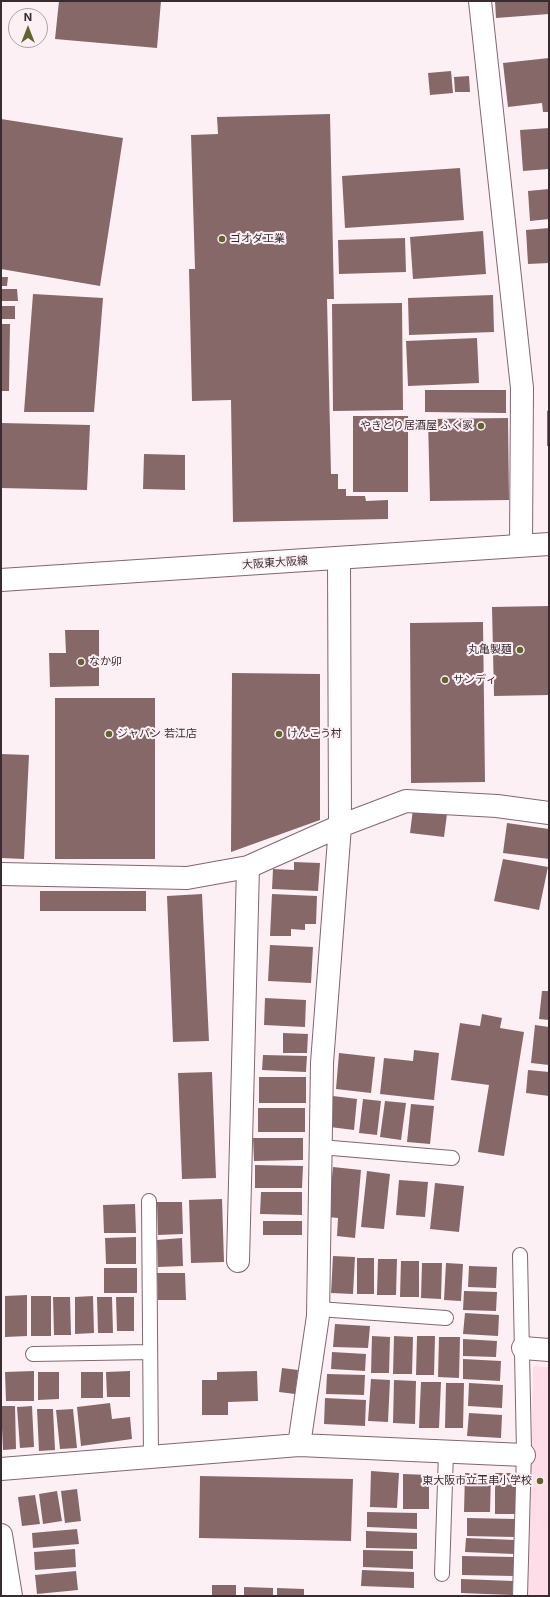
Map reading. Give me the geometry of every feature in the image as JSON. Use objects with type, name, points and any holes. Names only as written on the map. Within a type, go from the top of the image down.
[{"type":"street","points":[[480,1],[522,388],[521,546]]},
{"type":"street","name":"大阪東大阪線","points":[[1,580],[339,559],[549,544]]},
{"type":"street","points":[[299,1445],[318,1309],[322,1063],[340,826],[339,559]]},
{"type":"street","points":[[1,874],[187,878],[248,867],[340,826],[406,801],[497,806],[549,813]]},
{"type":"street","points":[[238,1261],[248,867]]},
{"type":"street","points":[[523,1348],[549,1350]]},
{"type":"street","points":[[1,1469],[299,1445],[524,1455]]},
{"type":"street","points":[[1,1535],[11,1596]]},
{"type":"lane","points":[[320,1146],[452,1158]]},
{"type":"lane","points":[[149,1201],[151,1457]]},
{"type":"lane","points":[[520,1255],[524,1455],[520,1596]]},
{"type":"lane","points":[[318,1309],[446,1318]]},
{"type":"lane","points":[[33,1354],[150,1352]]},
{"type":"lane","points":[[442,1574],[446,1452]]},
{"type":"shaded area","name":"東大阪市立玉串小学校","points":[[533,1366],[549,1367],[549,1596],[528,1596]]},
{"type":"building","points":[[59,1],[161,1],[157,48],[55,39]]},
{"type":"building","points":[[495,1],[549,1],[549,14],[496,18]]},
{"type":"building","points":[[549,58],[549,112],[543,112],[542,103],[508,107],[503,63]]},
{"type":"building","points":[[451,71],[453,93],[430,95],[428,73]]},
{"type":"building","points":[[469,76],[470,92],[455,92],[454,77]]},
{"type":"building","points":[[330,114],[334,299],[327,299],[331,474],[338,474],[338,489],[346,489],[346,496],[365,496],[366,501],[388,500],[388,519],[233,522],[231,400],[192,401],[189,269],[195,269],[191,135],[218,134],[217,117]]},
{"type":"building","points":[[1,119],[123,138],[100,286],[1,269]]},
{"type":"building","points":[[549,128],[549,169],[523,171],[520,130]]},
{"type":"building","points":[[460,168],[464,220],[345,228],[342,176]]},
{"type":"building","points":[[549,189],[549,219],[530,221],[528,191]]},
{"type":"building","points":[[549,228],[549,263],[528,264],[526,230]]},
{"type":"building","points":[[483,231],[486,274],[413,279],[410,237]]},
{"type":"building","points":[[405,238],[406,272],[339,274],[338,240]]},
{"type":"building","points":[[1,277],[8,277],[7,286],[1,286]]},
{"type":"building","points":[[1,289],[17,289],[18,301],[1,301]]},
{"type":"building","points":[[33,294],[103,298],[94,412],[24,412]]},
{"type":"building","points":[[493,295],[494,332],[409,335],[408,298]]},
{"type":"building","points":[[402,303],[403,410],[333,411],[332,304]]},
{"type":"building","points":[[1,306],[15,306],[15,319],[1,319]]},
{"type":"building","points":[[1,324],[10,324],[9,391],[1,391]]},
{"type":"building","points":[[477,338],[479,383],[408,386],[406,341]]},
{"type":"building","points":[[425,390],[506,390],[506,413],[425,412]]},
{"type":"building","points":[[549,410],[549,446],[547,446],[547,411]]},
{"type":"building","points":[[353,416],[408,416],[408,492],[353,492]]},
{"type":"building","points":[[508,418],[509,500],[430,501],[428,419]]},
{"type":"building","points":[[1,423],[90,425],[87,490],[1,488]]},
{"type":"building","points":[[144,454],[185,455],[185,490],[143,489]]},
{"type":"building","points":[[549,606],[549,695],[494,696],[492,607]]},
{"type":"building","points":[[483,622],[485,782],[411,783],[410,623]]},
{"type":"building","points":[[65,630],[99,630],[99,686],[50,687],[49,653],[66,653]]},
{"type":"building","points":[[232,673],[320,674],[320,820],[231,852]]},
{"type":"building","points":[[55,698],[155,698],[155,859],[55,859]]},
{"type":"building","points":[[1,754],[29,755],[24,859],[1,858]]},
{"type":"building","points":[[413,809],[447,814],[444,837],[410,833]]},
{"type":"building","points":[[507,823],[549,829],[549,859],[503,853]]},
{"type":"building","points":[[503,859],[548,867],[539,910],[494,901]]},
{"type":"building","points":[[294,862],[320,863],[318,891],[272,889],[273,869],[294,870]]},
{"type":"building","points":[[40,891],[146,891],[146,911],[40,911]]},
{"type":"building","points":[[202,894],[209,1041],[173,1042],[167,896]]},
{"type":"building","points":[[272,894],[317,896],[316,924],[305,924],[305,930],[291,929],[291,936],[270,936]]},
{"type":"building","points":[[270,945],[313,947],[311,983],[268,981]]},
{"type":"building","points":[[542,991],[549,991],[549,1020],[539,1019]]},
{"type":"building","points":[[265,998],[306,1000],[305,1027],[264,1025]]},
{"type":"building","points":[[482,1014],[502,1018],[500,1028],[524,1032],[504,1156],[478,1152],[489,1085],[451,1080],[460,1023],[480,1026]]},
{"type":"building","points":[[535,1025],[549,1027],[549,1065],[531,1063]]},
{"type":"building","points":[[283,1033],[308,1034],[307,1053],[283,1053]]},
{"type":"building","points":[[414,1050],[439,1053],[434,1100],[380,1094],[384,1058],[413,1061]]},
{"type":"building","points":[[339,1053],[375,1057],[371,1093],[336,1089]]},
{"type":"building","points":[[263,1055],[307,1056],[306,1072],[262,1070]]},
{"type":"building","points":[[528,1070],[549,1072],[549,1096],[526,1093]]},
{"type":"building","points":[[212,1072],[216,1178],[182,1179],[178,1073]]},
{"type":"building","points":[[259,1077],[306,1077],[306,1103],[259,1103]]},
{"type":"building","points":[[333,1096],[357,1099],[354,1130],[330,1127]]},
{"type":"building","points":[[363,1099],[381,1101],[377,1135],[359,1133]]},
{"type":"building","points":[[385,1101],[406,1103],[401,1140],[380,1137]]},
{"type":"building","points":[[411,1104],[434,1106],[430,1144],[407,1142]]},
{"type":"building","points":[[258,1108],[305,1108],[305,1132],[258,1132]]},
{"type":"building","points":[[253,1138],[303,1138],[303,1160],[254,1161]]},
{"type":"building","points":[[255,1165],[303,1166],[302,1188],[255,1188]]},
{"type":"building","points":[[333,1167],[361,1170],[355,1238],[337,1236],[338,1218],[328,1217]]},
{"type":"building","points":[[367,1171],[390,1174],[384,1229],[361,1227]]},
{"type":"building","points":[[399,1180],[428,1182],[425,1217],[396,1215]]},
{"type":"building","points":[[435,1183],[464,1186],[459,1232],[430,1229]]},
{"type":"building","points":[[261,1192],[302,1192],[302,1215],[260,1214]]},
{"type":"building","points":[[222,1199],[224,1262],[191,1263],[189,1200]]},
{"type":"building","points":[[157,1202],[182,1202],[183,1234],[158,1235]]},
{"type":"building","points":[[135,1204],[136,1233],[104,1233],[103,1205]]},
{"type":"building","points":[[263,1221],[302,1221],[302,1235],[263,1235]]},
{"type":"building","points":[[136,1237],[136,1264],[106,1264],[105,1238]]},
{"type":"building","points":[[182,1238],[183,1266],[158,1267],[157,1240]]},
{"type":"building","points":[[333,1256],[355,1257],[353,1294],[331,1293]]},
{"type":"building","points":[[357,1258],[374,1258],[374,1294],[357,1294]]},
{"type":"building","points":[[378,1259],[397,1259],[396,1295],[377,1295]]},
{"type":"building","points":[[401,1261],[419,1261],[419,1297],[400,1297]]},
{"type":"building","points":[[422,1263],[442,1263],[441,1299],[421,1298]]},
{"type":"building","points":[[446,1263],[463,1264],[461,1301],[444,1300]]},
{"type":"building","points":[[469,1266],[497,1267],[496,1288],[468,1287]]},
{"type":"building","points":[[104,1268],[137,1268],[137,1293],[104,1293]]},
{"type":"building","points":[[157,1273],[185,1273],[186,1300],[158,1300]]},
{"type":"building","points":[[464,1291],[497,1292],[496,1311],[463,1310]]},
{"type":"building","points":[[27,1295],[27,1336],[5,1337],[5,1296]]},
{"type":"building","points":[[31,1296],[51,1296],[51,1336],[31,1336]]},
{"type":"building","points":[[93,1296],[94,1333],[75,1334],[75,1297]]},
{"type":"building","points":[[53,1297],[70,1297],[71,1335],[54,1335]]},
{"type":"building","points":[[97,1297],[112,1297],[113,1333],[98,1333]]},
{"type":"building","points":[[116,1297],[134,1297],[134,1331],[117,1331]]},
{"type":"building","points":[[465,1313],[499,1315],[498,1336],[463,1334]]},
{"type":"building","points":[[335,1324],[370,1326],[368,1348],[333,1347]]},
{"type":"building","points":[[372,1336],[390,1337],[389,1373],[371,1373]]},
{"type":"building","points":[[394,1336],[413,1337],[412,1374],[393,1374]]},
{"type":"building","points":[[417,1336],[435,1336],[434,1375],[416,1375]]},
{"type":"building","points":[[439,1337],[460,1337],[459,1378],[438,1377]]},
{"type":"building","points":[[463,1339],[497,1341],[496,1357],[463,1356]]},
{"type":"building","points":[[332,1352],[366,1354],[365,1371],[331,1369]]},
{"type":"building","points":[[463,1359],[501,1361],[500,1381],[463,1379]]},
{"type":"building","points":[[282,1368],[298,1370],[295,1394],[279,1392]]},
{"type":"building","points":[[34,1371],[34,1401],[6,1401],[5,1372]]},
{"type":"building","points":[[130,1371],[130,1397],[107,1397],[106,1372]]},
{"type":"building","points":[[257,1371],[258,1401],[228,1402],[228,1415],[202,1415],[202,1380],[217,1380],[217,1372]]},
{"type":"building","points":[[38,1372],[59,1372],[59,1399],[38,1400]]},
{"type":"building","points":[[81,1372],[103,1372],[103,1398],[81,1398]]},
{"type":"building","points":[[327,1374],[365,1375],[364,1395],[326,1394]]},
{"type":"building","points":[[371,1379],[390,1380],[388,1422],[368,1421]]},
{"type":"building","points":[[394,1380],[416,1381],[415,1424],[393,1423]]},
{"type":"building","points":[[421,1382],[441,1382],[439,1428],[419,1428]]},
{"type":"building","points":[[446,1383],[464,1383],[463,1428],[445,1428]]},
{"type":"building","points":[[469,1383],[503,1385],[502,1408],[468,1406]]},
{"type":"building","points":[[325,1398],[366,1400],[365,1426],[324,1424]]},
{"type":"building","points":[[110,1403],[112,1419],[130,1417],[132,1439],[81,1446],[77,1407]]},
{"type":"building","points":[[1,1406],[15,1406],[16,1449],[3,1450]]},
{"type":"building","points":[[32,1406],[34,1447],[20,1448],[17,1407]]},
{"type":"building","points":[[37,1409],[53,1409],[55,1450],[39,1451]]},
{"type":"building","points":[[73,1409],[77,1448],[60,1449],[56,1410]]},
{"type":"building","points":[[469,1413],[502,1415],[501,1438],[467,1436]]},
{"type":"building","points":[[371,1471],[399,1473],[397,1508],[370,1507]]},
{"type":"building","points":[[465,1473],[491,1474],[490,1512],[464,1512]]},
{"type":"building","points":[[495,1473],[517,1473],[517,1514],[495,1514]]},
{"type":"building","points":[[403,1474],[429,1475],[429,1509],[403,1509]]},
{"type":"building","points":[[200,1476],[353,1479],[351,1541],[199,1538]]},
{"type":"building","points":[[77,1489],[81,1521],[65,1523],[61,1491]]},
{"type":"building","points":[[57,1491],[62,1521],[43,1524],[39,1494]]},
{"type":"building","points":[[35,1495],[40,1524],[22,1526],[18,1497]]},
{"type":"building","points":[[367,1512],[417,1513],[417,1529],[367,1527]]},
{"type":"building","points":[[467,1518],[515,1519],[514,1537],[467,1536]]},
{"type":"building","points":[[77,1529],[79,1544],[33,1548],[32,1533]]},
{"type":"building","points":[[366,1531],[417,1533],[417,1549],[366,1548]]},
{"type":"building","points":[[466,1538],[515,1540],[514,1554],[465,1552]]},
{"type":"building","points":[[75,1549],[76,1567],[35,1570],[34,1552]]},
{"type":"building","points":[[363,1550],[413,1551],[413,1569],[363,1567]]},
{"type":"building","points":[[462,1556],[513,1557],[513,1576],[462,1575]]},
{"type":"building","points":[[362,1570],[414,1572],[414,1588],[361,1586]]},
{"type":"building","points":[[76,1571],[78,1590],[37,1594],[35,1575]]},
{"type":"building","points":[[461,1579],[513,1581],[512,1595],[461,1593]]},
{"type":"building","points":[[212,1585],[236,1585],[236,1596],[212,1596]]},
{"type":"building","points":[[244,1587],[273,1588],[273,1596],[244,1596]]},
{"type":"building","points":[[277,1588],[304,1589],[304,1596],[277,1596]]},
{"type":"place","name":"ゴオダ工業","points":[[222,239]]},
{"type":"place","name":"やきとり居酒屋 ふく家","points":[[481,426]]},
{"type":"place","name":"丸亀製麺","points":[[520,650]]},
{"type":"place","name":"なか卯","points":[[81,662]]},
{"type":"place","name":"サンディ","points":[[445,680]]},
{"type":"place","name":"ジャパン 若江店","points":[[109,734]]},
{"type":"place","name":"けんこう村","points":[[279,734]]},
{"type":"place","name":"東大阪市立玉串小学校","points":[[540,1481]]}]
